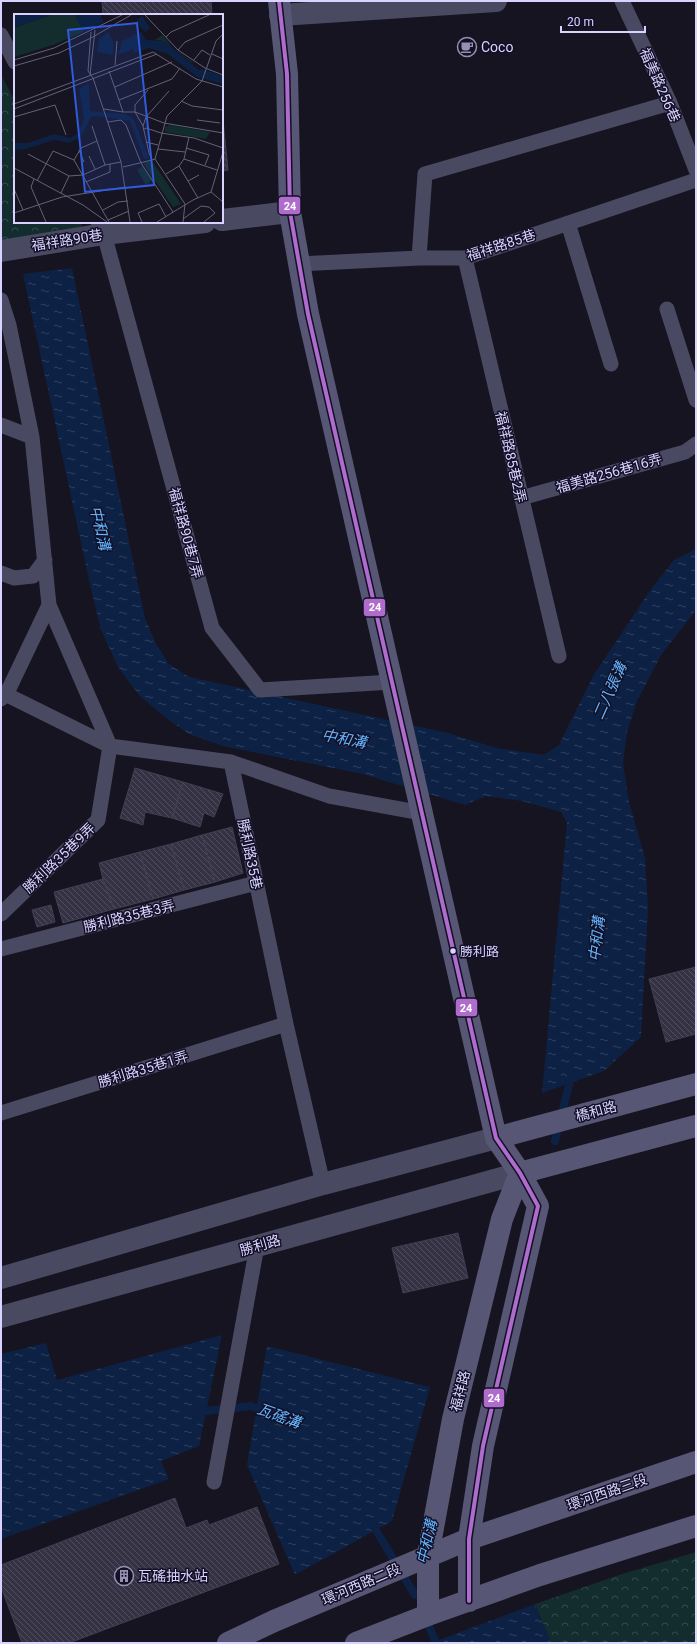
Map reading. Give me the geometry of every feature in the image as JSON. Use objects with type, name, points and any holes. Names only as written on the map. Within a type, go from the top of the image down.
[{"type":"street","points":[[469,1600],[468,1539],[483,1446],[538,1206],[520,1173],[496,1138],[308,314],[290,212],[287,74],[279,8],[496,1]]},
{"type":"street","points":[[223,220],[290,212]]},
{"type":"street","name":"福祥路90巷","points":[[1,251],[101,228],[188,223]]},
{"type":"street","name":"橋和路","points":[[496,1138],[696,1084]]},
{"type":"street","points":[[520,1173],[696,1126]]},
{"type":"street","points":[[1,1278],[323,1184],[496,1138]]},
{"type":"street","name":"勝利路","points":[[1,1317],[520,1173]]},
{"type":"street","name":"福祥路","points":[[428,1615],[428,1555],[453,1419],[502,1219],[520,1173]]},
{"type":"street","name":"環河西路三段","points":[[519,1522],[696,1462]]},
{"type":"street","name":"環河西路二段","points":[[228,1643],[274,1621],[428,1555],[468,1539],[519,1522]]},
{"type":"street","points":[[356,1643],[428,1615],[540,1575],[696,1526]]},
{"type":"lane","name":"福美路256巷","points":[[622,1],[670,103],[696,170]]},
{"type":"lane","points":[[1,35],[14,60]]},
{"type":"lane","points":[[419,258],[425,174],[670,103]]},
{"type":"lane","name":"福祥路85巷","points":[[298,264],[419,258],[465,258],[696,180]]},
{"type":"lane","points":[[568,223],[611,364]]},
{"type":"lane","name":"福祥路90巷7弄","points":[[101,228],[212,628],[260,690],[392,682]]},
{"type":"lane","name":"福祥路85巷2弄","points":[[465,258],[559,656]]},
{"type":"lane","points":[[1,300],[9,325],[32,437],[49,605],[110,746]]},
{"type":"lane","points":[[667,309],[696,400]]},
{"type":"lane","points":[[1,426],[32,437]]},
{"type":"lane","name":"福美路256巷16弄","points":[[521,498],[686,452],[696,444]]},
{"type":"lane","points":[[1,573],[14,578],[32,576],[45,560]]},
{"type":"lane","points":[[49,605],[2,695],[110,746],[231,762],[329,796],[422,813]]},
{"type":"lane","name":"勝利路35巷9弄","points":[[1,914],[98,820],[110,746]]},
{"type":"lane","name":"勝利路35巷","points":[[231,762],[286,1024],[323,1184]]},
{"type":"lane","name":"勝利路35巷3弄","points":[[1,949],[256,883]]},
{"type":"lane","name":"勝利路35巷1弄","points":[[1,1113],[286,1024]]},
{"type":"lane","points":[[214,1482],[257,1246]]},
{"type":"green space","points":[[1,75],[14,99],[14,223],[81,223],[84,229],[1,244]]},
{"type":"green space","points":[[696,1552],[696,1643],[551,1643],[535,1604],[622,1574]]},
{"type":"water","name":"二八張溝","points":[[72,268],[145,618],[156,644],[169,664],[189,677],[448,733],[496,748],[544,755],[559,745],[593,676],[649,592],[674,560],[696,549],[696,610],[661,655],[637,701],[627,732],[623,763],[629,802],[645,858],[648,909],[641,1037],[604,1071],[542,1093],[567,823],[561,812],[522,801],[486,796],[465,805],[363,774],[223,746],[189,734],[166,718],[139,695],[118,667],[101,630],[91,589],[23,274]]},
{"type":"water","points":[[222,1335],[199,1446],[161,1461],[169,1479],[1,1539],[1,1354],[46,1343],[57,1380]]},
{"type":"water","points":[[267,1346],[430,1387],[392,1521],[295,1575],[247,1465]]},
{"type":"water","points":[[535,1604],[551,1643],[431,1643]]},
{"type":"building","points":[[102,1],[211,1],[212,14],[103,14]]},
{"type":"building","points":[[223,120],[228,170],[223,171]]},
{"type":"building","points":[[135,768],[183,782],[172,818],[145,812],[143,825],[120,818]]},
{"type":"building","points":[[183,782],[223,794],[214,817],[204,813],[200,827],[172,818]]},
{"type":"building","points":[[232,827],[243,873],[215,882],[202,835]]},
{"type":"building","points":[[202,835],[215,882],[184,890],[171,844]]},
{"type":"building","points":[[171,844],[184,890],[153,899],[140,852]]},
{"type":"building","points":[[140,852],[153,899],[114,909],[99,863]]},
{"type":"building","points":[[103,879],[114,909],[63,923],[54,892]]},
{"type":"building","points":[[51,905],[55,922],[37,927],[32,910]]},
{"type":"building","points":[[696,967],[696,1034],[666,1042],[649,979]]},
{"type":"building","points":[[458,1233],[468,1278],[403,1293],[392,1248]]},
{"type":"building","name":"瓦磘抽水站","points":[[175,1498],[186,1528],[207,1520],[209,1525],[257,1507],[279,1564],[69,1643],[22,1643],[1,1587],[1,1565]]},
{"type":"waterway","name":"中和溝","points":[[555,1141],[572,1073]]},
{"type":"waterway","name":"瓦磘溝","points":[[197,1412],[251,1406],[266,1412]]},
{"type":"waterway","name":"瓦磘溝","points":[[371,1522],[415,1595]]},
{"type":"waterway","name":"中和溝","points":[[425,1617],[436,1643]]},
{"type":"transit line","name":"24","points":[[279,1],[287,74],[290,212],[308,314],[496,1138],[520,1173],[538,1206],[483,1446],[469,1539],[469,1601]]},
{"type":"place","name":"Coco","points":[[467,47]]},
{"type":"place","name":"勝利路","points":[[453,951]]},
{"type":"place","name":"瓦磘抽水站","points":[[124,1576]]}]
